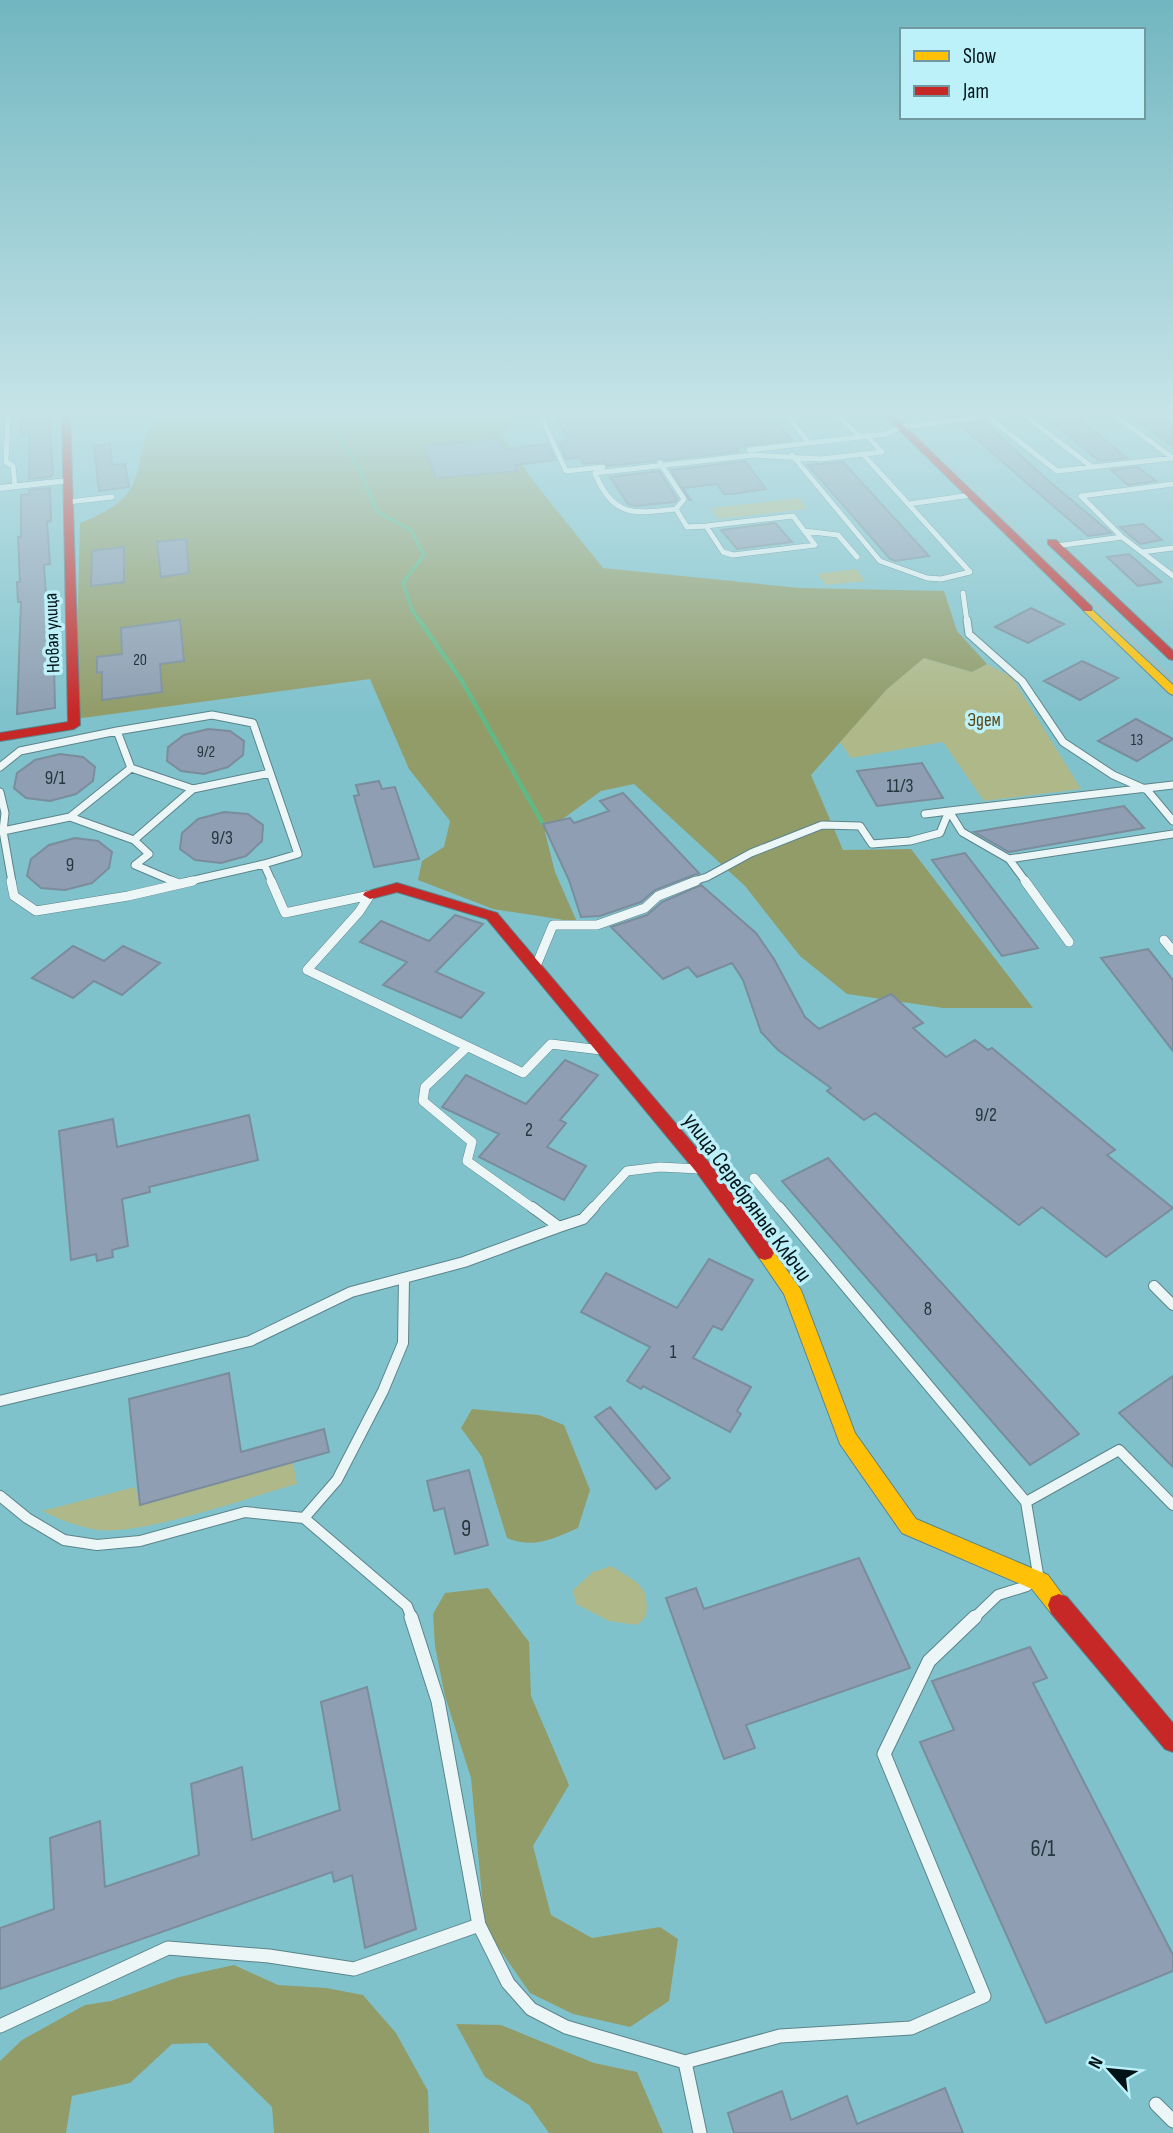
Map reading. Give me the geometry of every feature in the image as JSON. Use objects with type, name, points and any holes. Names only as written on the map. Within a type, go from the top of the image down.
[{"type":"main road","name":"Новая улица","points":[[68,514],[76,732]]},
{"type":"main road","points":[[990,514],[1173,691]]},
{"type":"main road","points":[[1036,528],[1173,657]]},
{"type":"main road","points":[[0,737],[76,732]]},
{"type":"main road","name":"улица Серебряные Ключи","points":[[370,895],[397,887],[492,916],[704,1169],[792,1290],[847,1438],[909,1526],[1040,1582],[1173,1741]]},
{"type":"lane","points":[[679,514],[687,527],[793,516],[814,546],[736,556],[723,552],[706,526]]},
{"type":"lane","points":[[840,514],[880,562],[927,578],[941,579],[970,572],[918,514]]},
{"type":"lane","points":[[1098,514],[1122,537],[1173,576]]},
{"type":"lane","points":[[804,530],[838,535],[852,554]]},
{"type":"lane","points":[[1056,546],[1122,537]]},
{"type":"lane","points":[[1142,552],[1173,548]]},
{"type":"lane","points":[[963,593],[969,634],[1022,681],[1063,742],[1113,775],[1147,790],[1173,821]]},
{"type":"lane","points":[[0,767],[20,751],[76,732],[117,731],[212,715],[253,723],[298,854],[128,896],[36,911],[14,896],[3,831],[5,813],[0,792]]},
{"type":"lane","points":[[117,731],[131,768]]},
{"type":"lane","points":[[131,768],[193,789]]},
{"type":"lane","points":[[3,831],[70,817],[131,768]]},
{"type":"lane","points":[[134,840],[193,789],[270,773]]},
{"type":"lane","points":[[925,814],[1173,785]]},
{"type":"lane","points":[[949,811],[962,832],[1009,859],[1069,942]]},
{"type":"lane","points":[[535,969],[554,925],[597,925],[645,908],[659,896],[677,887],[707,877],[751,853],[822,825],[860,826],[872,844],[910,841],[940,833],[949,811]]},
{"type":"lane","points":[[70,817],[134,840],[149,854],[135,865],[179,884]]},
{"type":"lane","points":[[1009,859],[1173,834]]},
{"type":"lane","points":[[264,864],[285,913],[370,895]]},
{"type":"lane","points":[[0,882],[11,880]]},
{"type":"lane","points":[[370,895],[359,912],[307,970],[523,1073],[551,1044],[606,1051]]},
{"type":"lane","points":[[1164,940],[1173,951]]},
{"type":"lane","points":[[466,1048],[425,1087],[424,1101],[472,1142],[467,1161],[559,1227]]},
{"type":"lane","points":[[0,1401],[250,1341],[351,1292],[464,1262],[583,1219],[627,1171],[660,1167],[704,1169]]},
{"type":"lane","points":[[0,1496],[27,1518],[64,1540],[97,1545],[140,1541],[246,1512],[304,1518],[407,1606],[424,1651],[438,1701],[479,1925],[508,1983],[531,2009],[566,2027],[685,2062],[780,2036],[911,2028],[984,1996],[884,1754],[929,1661],[998,1595],[1040,1582],[1026,1502],[754,1178]]},
{"type":"lane","points":[[304,1518],[337,1480],[398,1355],[403,1343],[404,1279]]},
{"type":"lane","points":[[1154,1286],[1173,1305]]},
{"type":"lane","points":[[1026,1502],[1119,1450],[1173,1506]]},
{"type":"lane","points":[[0,2026],[168,1948],[269,1956],[354,1969],[479,1925]]},
{"type":"lane","points":[[685,2062],[700,2133]]},
{"type":"lane","points":[[1156,2104],[1173,2121]]},
{"type":"green space","points":[[101,514],[559,514],[603,568],[800,588],[944,591],[957,631],[987,664],[972,672],[924,658],[887,689],[811,775],[843,850],[911,849],[1033,1008],[943,1008],[847,994],[800,956],[745,886],[634,784],[601,791],[545,832],[555,872],[577,922],[493,909],[418,880],[422,861],[444,847],[450,821],[409,769],[370,679],[75,719],[80,523]]},
{"type":"green space","points":[[715,514],[767,514],[718,519]]},
{"type":"green space","points":[[856,569],[865,581],[826,585],[817,574]]},
{"type":"green space","name":"Эдем","points":[[924,658],[972,672],[987,664],[1012,677],[1081,789],[984,801],[943,742],[851,758],[840,742],[887,689]]},
{"type":"green space","points":[[472,1409],[539,1415],[564,1425],[590,1490],[578,1528],[535,1543],[507,1538],[482,1457],[461,1428]]},
{"type":"green space","points":[[293,1462],[297,1484],[197,1514],[142,1527],[98,1530],[70,1523],[42,1511],[135,1487],[140,1504]]},
{"type":"green space","points":[[611,1566],[635,1581],[644,1591],[646,1617],[637,1625],[609,1621],[576,1604],[573,1590],[593,1572]]},
{"type":"green space","points":[[488,1588],[529,1642],[531,1696],[569,1785],[533,1846],[551,1915],[592,1938],[660,1927],[678,1939],[669,2001],[630,2027],[573,2014],[530,1993],[485,1928],[471,1778],[445,1696],[435,1646],[433,1614],[445,1593]]},
{"type":"green space","points":[[234,1965],[278,1985],[326,1988],[363,1995],[396,2033],[428,2091],[429,2133],[274,2133],[272,2107],[207,2043],[172,2044],[130,2083],[72,2096],[66,2133],[0,2133],[0,2061],[22,2040],[85,2005],[111,2001],[179,1977]]},
{"type":"green space","points":[[456,2024],[501,2025],[594,2063],[637,2072],[663,2133],[549,2133],[529,2105],[485,2077]]},
{"type":"building","points":[[21,514],[51,514],[51,521],[47,522],[50,564],[44,565],[47,610],[51,609],[51,664],[54,664],[55,708],[17,714],[21,602],[18,602],[17,582],[20,582],[18,537],[21,537]]},
{"type":"building","points":[[850,514],[890,514],[929,556],[895,561],[890,559]]},
{"type":"building","points":[[1062,514],[1088,514],[1111,533],[1088,536]]},
{"type":"building","points":[[775,523],[792,542],[737,549],[721,530]]},
{"type":"building","points":[[1143,524],[1162,540],[1140,544],[1120,527]]},
{"type":"building","points":[[186,539],[189,573],[161,577],[157,542]]},
{"type":"building","points":[[124,547],[124,582],[91,586],[92,551]]},
{"type":"building","points":[[1129,554],[1161,582],[1138,586],[1107,557]]},
{"type":"building","points":[[1031,608],[1064,624],[1028,643],[995,627]]},
{"type":"building","points":[[180,620],[184,661],[160,664],[162,692],[102,700],[102,672],[97,673],[97,657],[122,654],[121,628]]},
{"type":"building","points":[[1082,661],[1118,678],[1080,700],[1044,681]]},
{"type":"building","points":[[1136,719],[1173,739],[1137,761],[1098,741]]},
{"type":"building","points":[[208,729],[230,731],[244,741],[243,755],[228,767],[204,774],[181,771],[167,761],[168,747],[184,735]]},
{"type":"building","points":[[60,754],[83,757],[95,767],[93,781],[76,794],[50,801],[26,798],[14,788],[17,773],[35,760]]},
{"type":"building","points":[[922,763],[943,798],[877,806],[857,771]]},
{"type":"building","points":[[379,781],[382,789],[395,787],[419,859],[374,867],[354,796],[359,795],[356,785]]},
{"type":"building","points":[[623,793],[699,873],[655,890],[641,902],[600,916],[581,917],[569,880],[543,824],[570,818],[574,823],[609,811],[600,801]]},
{"type":"building","points":[[1124,806],[1144,828],[1009,852],[974,832]]},
{"type":"building","points":[[224,812],[248,814],[263,825],[262,841],[246,856],[221,863],[195,860],[180,849],[182,833],[198,819]]},
{"type":"building","points":[[75,838],[98,841],[112,852],[109,868],[92,883],[65,890],[41,888],[27,876],[31,859],[49,845]]},
{"type":"building","points":[[965,853],[1038,948],[1002,956],[932,860]]},
{"type":"building","points":[[701,885],[756,933],[774,959],[805,1017],[819,1029],[891,994],[923,1023],[913,1028],[946,1057],[975,1040],[988,1050],[992,1048],[1115,1150],[1107,1155],[1173,1208],[1106,1257],[1042,1207],[1019,1225],[875,1113],[864,1120],[827,1091],[831,1088],[778,1050],[761,1032],[743,980],[732,963],[697,977],[688,967],[663,979],[611,927],[647,915],[662,902]]},
{"type":"building","points":[[455,915],[483,924],[436,972],[484,993],[461,1018],[383,985],[407,962],[360,942],[381,921],[429,941]]},
{"type":"building","points":[[73,946],[104,961],[123,946],[160,963],[122,995],[94,981],[73,998],[32,978]]},
{"type":"building","points":[[1148,949],[1173,980],[1173,1051],[1101,958]]},
{"type":"building","points":[[565,1060],[598,1075],[560,1120],[566,1123],[547,1147],[586,1166],[564,1200],[479,1157],[499,1134],[442,1107],[466,1075],[526,1104]]},
{"type":"building","points":[[249,1115],[258,1160],[149,1187],[150,1192],[122,1199],[128,1246],[112,1250],[113,1257],[97,1261],[96,1254],[71,1260],[59,1131],[113,1119],[117,1147]]},
{"type":"building","points":[[828,1158],[1079,1434],[1030,1465],[782,1181]]},
{"type":"building","points":[[709,1259],[753,1280],[722,1330],[713,1326],[693,1358],[751,1387],[737,1411],[741,1414],[730,1432],[643,1386],[641,1389],[627,1381],[650,1347],[581,1312],[606,1273],[677,1308]]},
{"type":"building","points":[[229,1373],[241,1452],[324,1429],[329,1452],[140,1505],[129,1399]]},
{"type":"building","points":[[1173,1376],[1173,1467],[1119,1413]]},
{"type":"building","points":[[610,1407],[670,1478],[656,1489],[595,1417]]},
{"type":"building","points":[[469,1470],[488,1545],[455,1554],[444,1508],[434,1511],[427,1481]]},
{"type":"building","points":[[859,1558],[910,1668],[746,1725],[755,1748],[724,1759],[666,1598],[696,1588],[704,1609]]},
{"type":"building","points":[[1030,1647],[1047,1678],[1033,1683],[1173,1955],[1173,1971],[1046,2023],[920,1742],[954,1730],[932,1681]]},
{"type":"building","points":[[367,1687],[416,1929],[365,1948],[352,1875],[334,1882],[332,1872],[0,1989],[0,1928],[54,1909],[50,1838],[100,1821],[105,1887],[199,1855],[191,1784],[242,1767],[252,1840],[340,1810],[321,1702]]},
{"type":"building","points":[[945,2088],[963,2133],[734,2133],[728,2113],[782,2091],[791,2120],[847,2096],[857,2124]]},
{"type":"waterway","points":[[380,514],[411,530],[424,555],[403,583],[412,610],[420,622]]},
{"type":"waterway","points":[[419,620],[462,681],[543,824]]},
{"type":"tram line","points":[[1000,514],[1173,680]]},
{"type":"traffic: slow","points":[[1088,609],[1173,691]]},
{"type":"traffic: slow","points":[[765,1253],[792,1290],[847,1438],[909,1526],[1040,1582],[1059,1605]]},
{"type":"traffic: jam","points":[[0,737],[74,725],[69,514]]},
{"type":"traffic: jam","points":[[990,514],[1088,609]]},
{"type":"traffic: jam","points":[[1052,542],[1173,657]]},
{"type":"traffic: jam","points":[[370,895],[397,887],[492,916],[704,1169],[765,1253]]},
{"type":"traffic: jam","points":[[1059,1605],[1173,1741]]}]
